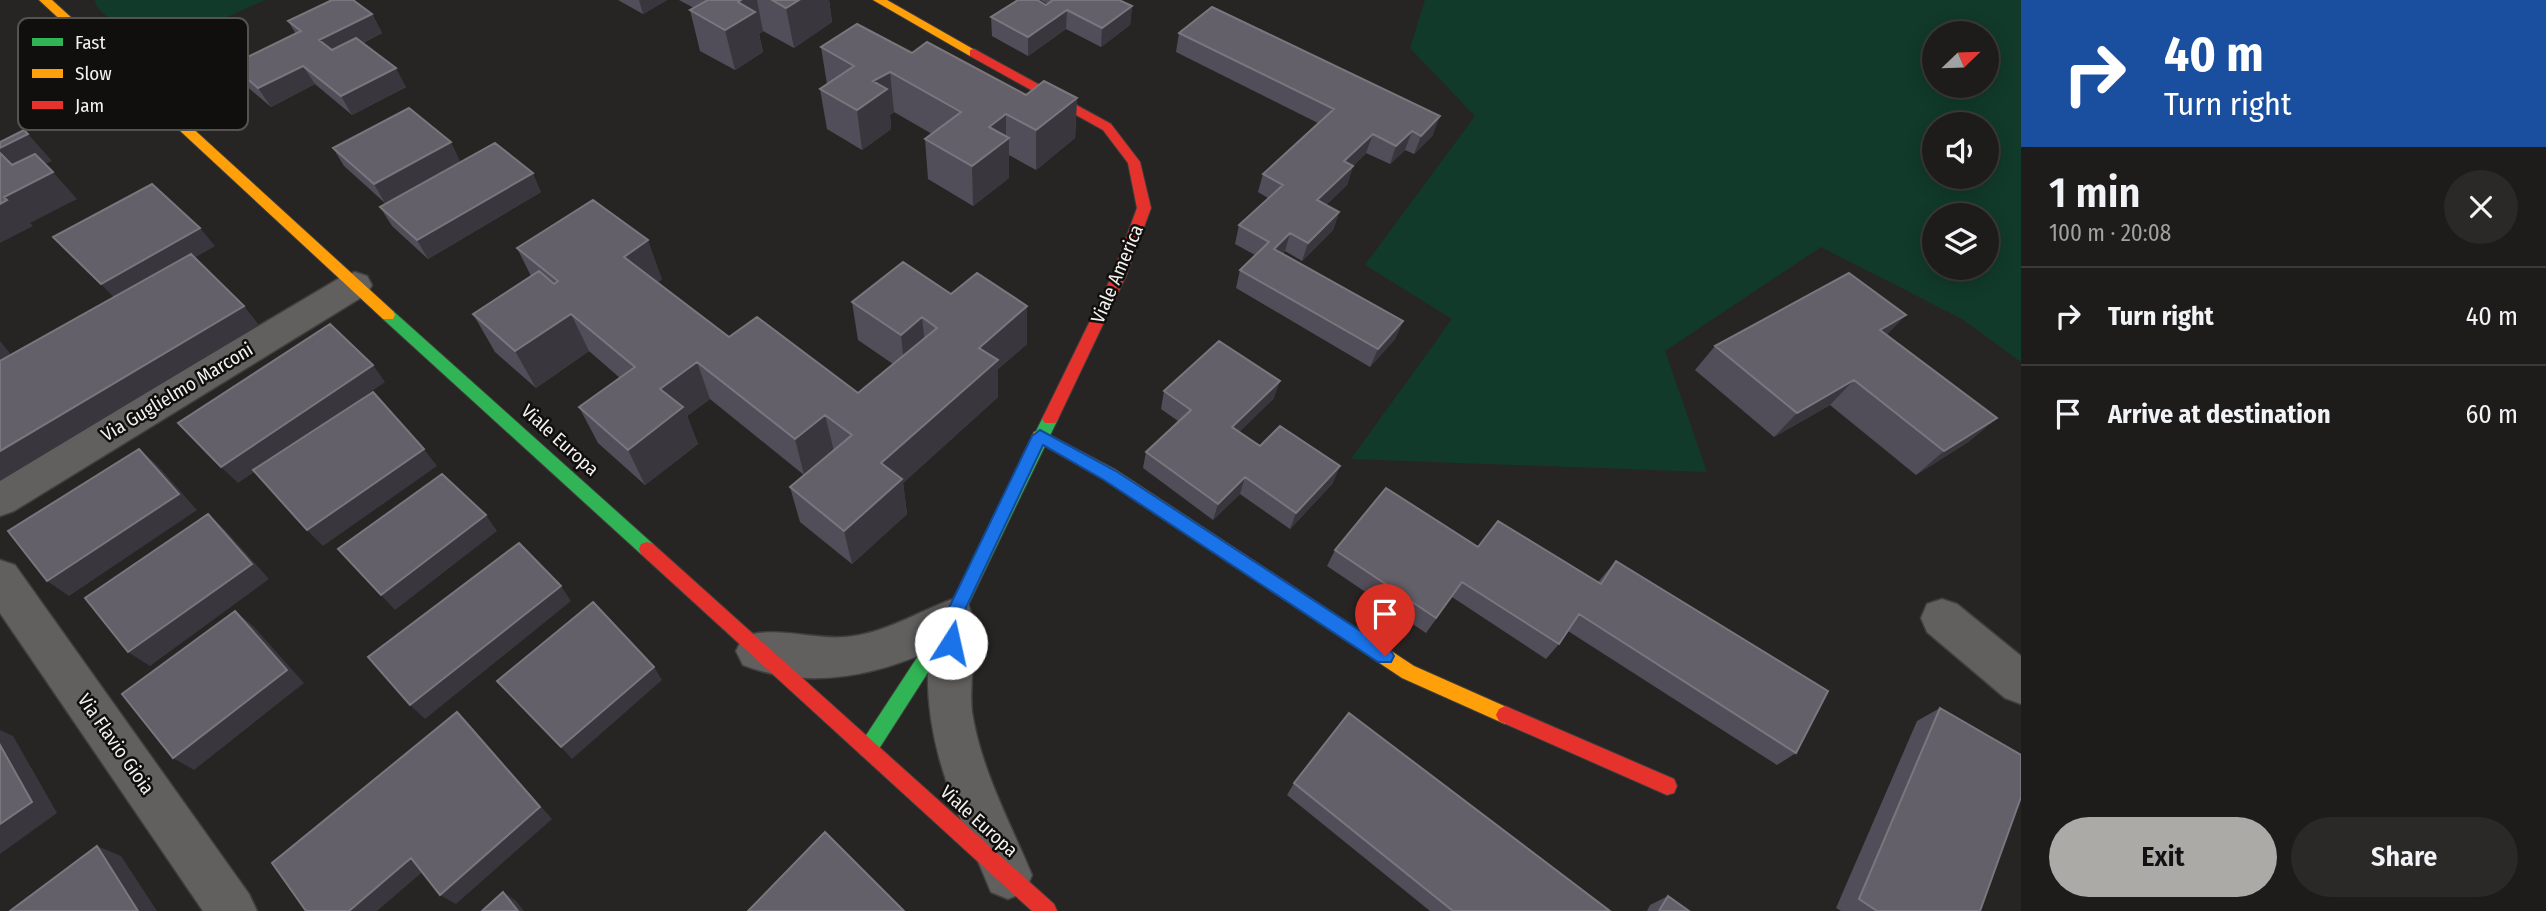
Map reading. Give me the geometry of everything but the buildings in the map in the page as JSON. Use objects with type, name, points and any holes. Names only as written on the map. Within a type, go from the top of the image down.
[{"type":"street","name":"Viale Europa","points":[[45,0],[65,18]]},
{"type":"street","name":"Viale America","points":[[868,749],[953,618],[1134,242],[1144,208],[1134,162],[1107,127],[878,0]]},
{"type":"street","name":"Viale Europa","points":[[186,130],[1047,911]]},
{"type":"street","name":"Via Guglielmo Marconi","points":[[0,499],[355,285]]},
{"type":"street","points":[[1040,436],[1110,475],[1408,672],[1667,786]]},
{"type":"street","name":"Via Flavio Gioia","points":[[0,578],[233,911]]},
{"type":"street","points":[[758,651],[830,658],[858,656],[892,646],[953,618],[950,711],[962,765],[1009,877]]},
{"type":"street","points":[[1942,618],[2021,683]]},
{"type":"green space","points":[[95,0],[265,0],[225,18],[109,18],[96,6]]},
{"type":"green space","points":[[1425,0],[2021,0],[2021,362],[1962,319],[1821,247],[1665,351],[1707,472],[1351,459],[1452,319],[1365,265],[1475,116],[1410,48]]},
{"type":"traffic: fast","points":[[388,315],[647,549]]},
{"type":"traffic: fast","points":[[868,749],[953,618],[1050,419]]},
{"type":"traffic: slow","points":[[45,0],[65,18]]},
{"type":"traffic: slow","points":[[879,0],[974,53]]},
{"type":"traffic: slow","points":[[187,130],[388,315]]},
{"type":"traffic: slow","points":[[1040,436],[1110,475],[1408,672],[1505,715]]},
{"type":"traffic: jam","points":[[974,53],[1107,127],[1134,162],[1144,208],[1119,276],[1050,419]]},
{"type":"traffic: jam","points":[[647,549],[1047,911]]},
{"type":"traffic: jam","points":[[1505,715],[1667,786]]},
{"type":"route","points":[[951,643],[953,618],[1040,436],[1110,475],[1385,656]]}]
